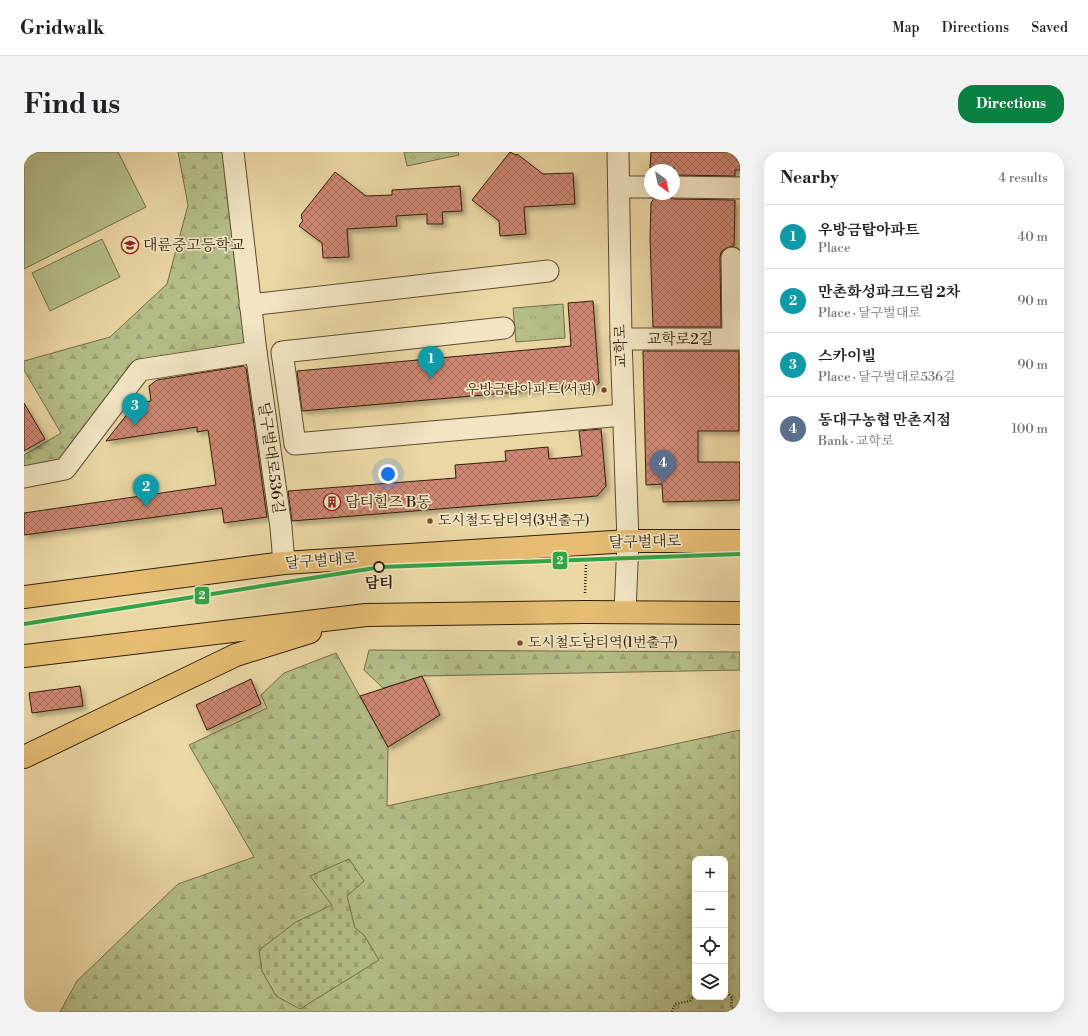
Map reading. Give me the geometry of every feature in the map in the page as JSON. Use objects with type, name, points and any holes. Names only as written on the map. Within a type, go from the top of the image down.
[{"type":"main road","name":"달구벌대로","points":[[24,597],[284,563],[628,541],[740,541]]},
{"type":"main road","points":[[24,656],[366,616],[585,612],[740,612]]},
{"type":"main road","points":[[24,757],[236,655],[366,616]]},
{"type":"street","name":"달구벌대로536길","points":[[233,152],[250,305],[281,528],[284,563]]},
{"type":"street","name":"교학로","points":[[618,152],[621,339],[628,541],[625,612]]},
{"type":"street","points":[[619,186],[644,187]]},
{"type":"street","points":[[680,187],[740,188]]},
{"type":"street","points":[[732,258],[737,339]]},
{"type":"street","points":[[250,305],[461,272],[548,271]]},
{"type":"street","points":[[504,328],[282,352],[295,444],[623,415]]},
{"type":"street","name":"교학로2길","points":[[621,339],[737,339]]},
{"type":"street","points":[[24,477],[65,469],[140,370],[256,352]]},
{"type":"path","points":[[584,643],[586,514]]},
{"type":"path","points":[[728,993],[732,998],[731,1007],[740,1011]]},
{"type":"path","points":[[672,1012],[675,1004],[690,1001],[692,999]]},
{"type":"green space","points":[[24,152],[118,152],[146,207],[24,269]]},
{"type":"green space","points":[[178,152],[225,152],[247,339],[235,351],[136,365],[63,460],[24,469],[24,455],[61,433],[24,370],[24,361],[110,337],[167,284],[188,205]]},
{"type":"green space","points":[[404,152],[458,152],[459,155],[407,166]]},
{"type":"green space","points":[[102,239],[120,277],[50,311],[32,273]]},
{"type":"green space","points":[[563,304],[565,338],[516,342],[513,308]]},
{"type":"green space","points":[[369,650],[740,652],[740,670],[422,676],[383,688],[364,670]]},
{"type":"green space","points":[[336,653],[388,747],[387,806],[740,730],[740,1012],[60,1012],[77,981],[178,884],[254,857],[189,745],[267,708],[261,695],[284,673]]},
{"type":"green space","points":[[349,859],[364,881],[347,896],[355,928],[364,935],[379,960],[300,1009],[276,996],[262,971],[259,950],[296,922],[332,905],[310,876]]},
{"type":"building","points":[[510,152],[516,155],[517,154],[543,174],[573,173],[575,204],[524,207],[526,234],[500,236],[499,221],[472,200]]},
{"type":"building","points":[[651,152],[740,152],[740,170],[735,170],[735,176],[680,175],[680,164],[650,164]]},
{"type":"building","points":[[335,172],[366,196],[392,195],[392,190],[460,186],[462,211],[442,212],[443,224],[427,224],[427,214],[396,216],[397,226],[347,229],[349,257],[323,258],[322,243],[299,226],[303,220],[301,215]]},
{"type":"building","points":[[653,200],[735,200],[734,246],[726,248],[721,252],[720,258],[721,327],[653,327],[650,238],[651,203]]},
{"type":"building","points":[[593,301],[599,383],[590,390],[575,391],[574,387],[302,411],[297,371],[571,346],[568,303]]},
{"type":"building","points":[[643,351],[739,351],[739,431],[698,431],[698,462],[740,462],[740,500],[663,502],[662,484],[646,485]]},
{"type":"building","points":[[243,366],[246,368],[267,517],[224,523],[222,508],[24,535],[24,513],[216,485],[208,430],[197,432],[197,427],[106,441],[136,403],[151,401],[149,386],[157,380]]},
{"type":"building","points":[[24,403],[45,439],[24,451]]},
{"type":"building","points":[[601,429],[606,486],[597,496],[292,521],[288,491],[456,478],[455,465],[506,461],[505,451],[548,447],[549,459],[582,456],[579,431]]},
{"type":"building","points":[[422,676],[440,715],[388,747],[360,696]]},
{"type":"building","points":[[251,679],[261,704],[207,730],[196,705]]},
{"type":"building","points":[[80,686],[83,706],[32,713],[29,693]]},
{"type":"transit line","name":"2","points":[[24,624],[381,567],[740,554]]},
{"type":"place","name":"대륜중고등학교","points":[[130,245]]},
{"type":"place","name":"우방금탑아파트","points":[[431,379]]},
{"type":"place","name":"우방금탑아파트(서편)","points":[[604,390]]},
{"type":"place","name":"스카이빌","points":[[135,426]]},
{"type":"place","name":"동대구농협 만촌지점","points":[[663,483]]},
{"type":"place","name":"담티힐즈 B동","points":[[332,502]]},
{"type":"place","name":"만촌화성파크드림 2차","points":[[146,507]]},
{"type":"place","name":"도시철도담티역(3번출구)","points":[[430,521]]},
{"type":"place","name":"담티","points":[[379,567]]},
{"type":"place","name":"도시철도담티역(1번출구)","points":[[520,643]]}]
